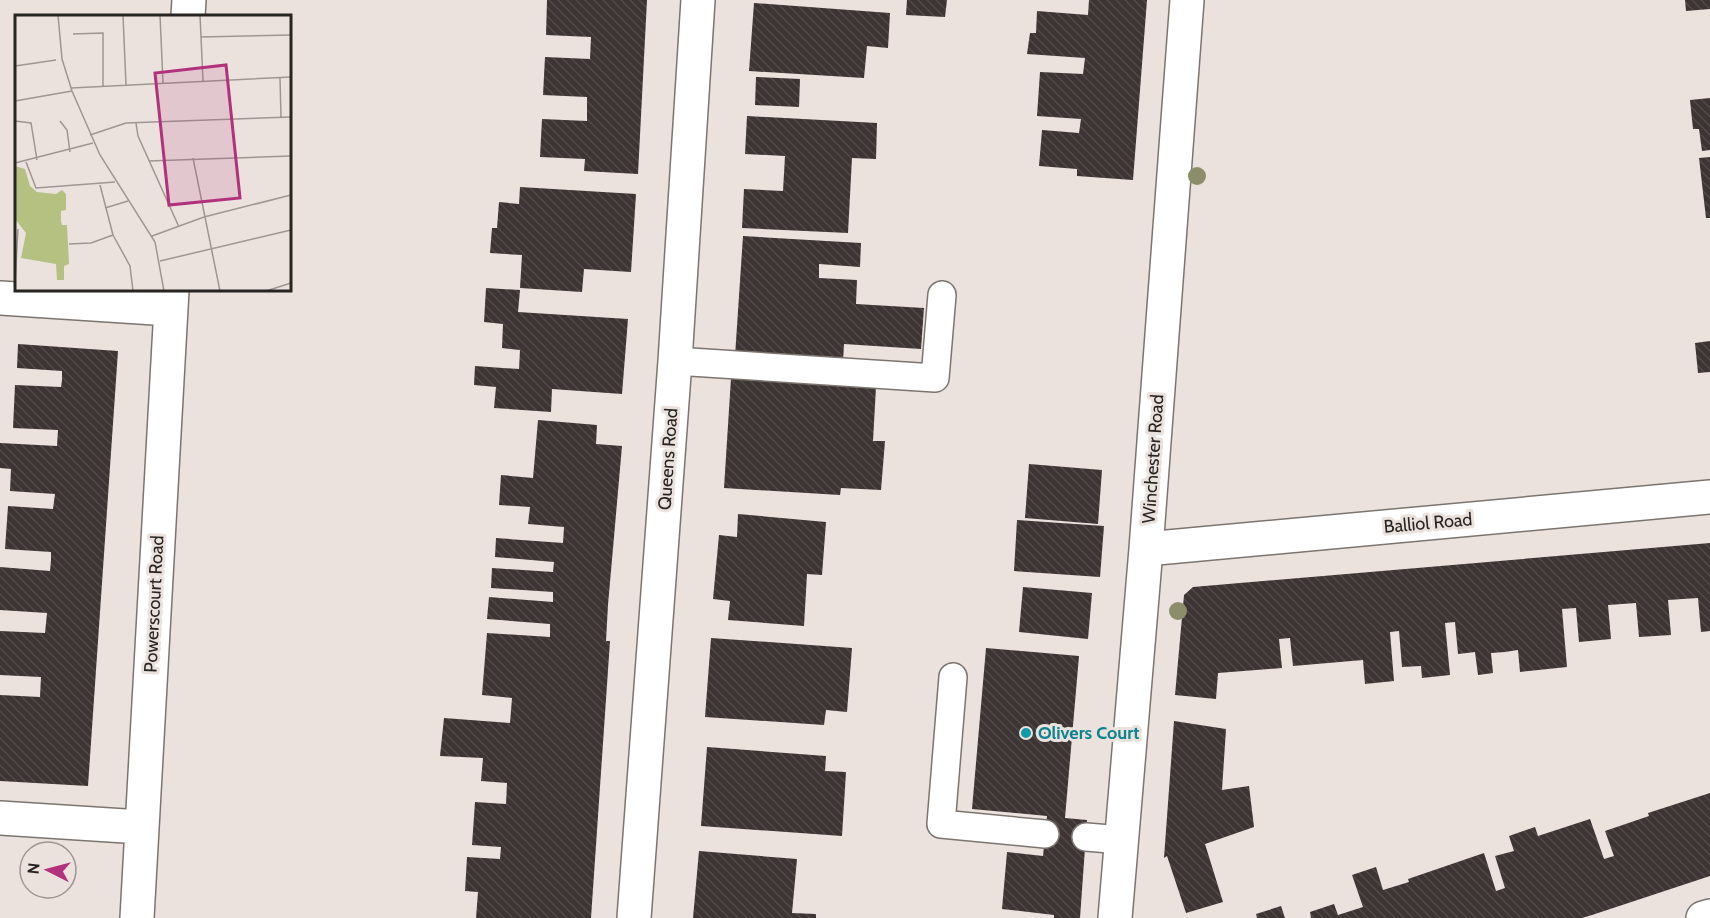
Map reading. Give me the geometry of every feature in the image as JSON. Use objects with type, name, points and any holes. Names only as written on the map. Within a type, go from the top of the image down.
[{"type":"street","points":[[188,15],[189,0]]},
{"type":"street","name":"Queens Road","points":[[634,918],[675,361],[698,0]]},
{"type":"street","name":"Winchester Road","points":[[1115,918],[1146,549],[1187,0]]},
{"type":"street","points":[[0,298],[171,299]]},
{"type":"street","name":"Powerscourt Road","points":[[136,918],[171,299]]},
{"type":"street","name":"Balliol Road","points":[[1146,549],[1710,498]]},
{"type":"street","points":[[0,818],[141,827]]},
{"type":"street","points":[[1703,918],[1710,916]]},
{"type":"lane","points":[[675,361],[935,378],[942,295]]},
{"type":"lane","points":[[953,677],[941,824],[1046,834]]},
{"type":"lane","points":[[1086,837],[1122,840]]},
{"type":"building","points":[[547,0],[647,0],[638,174],[584,171],[585,159],[540,157],[542,119],[587,121],[587,97],[543,95],[545,57],[590,59],[591,37],[546,35]]},
{"type":"building","points":[[907,0],[947,0],[945,17],[906,15]]},
{"type":"building","points":[[1089,0],[1147,0],[1133,180],[1077,176],[1077,169],[1039,166],[1042,130],[1079,133],[1081,119],[1037,116],[1040,72],[1083,74],[1085,58],[1027,54],[1030,33],[1036,33],[1037,11],[1088,15]]},
{"type":"building","points":[[1685,0],[1710,0],[1710,9],[1686,11]]},
{"type":"building","points":[[754,3],[890,13],[888,48],[867,46],[864,78],[749,71]]},
{"type":"building","points":[[756,77],[800,79],[799,107],[755,105]]},
{"type":"building","points":[[1710,98],[1710,150],[1702,151],[1699,129],[1693,129],[1690,100]]},
{"type":"building","points":[[747,116],[877,123],[876,159],[852,158],[848,233],[742,228],[744,189],[783,191],[785,156],[745,154]]},
{"type":"building","points":[[1710,157],[1710,218],[1706,218],[1699,158]]},
{"type":"building","points":[[520,187],[636,194],[631,272],[584,269],[582,292],[520,288],[522,255],[490,253],[492,228],[497,228],[499,202],[519,204]]},
{"type":"building","points":[[743,236],[861,243],[860,267],[819,264],[819,278],[857,280],[856,304],[924,308],[921,349],[844,344],[843,362],[735,356]]},
{"type":"building","points":[[486,288],[520,290],[518,312],[628,319],[622,394],[552,389],[551,412],[494,408],[496,387],[474,385],[475,366],[519,369],[520,350],[502,348],[503,324],[484,322]]},
{"type":"building","points":[[1710,341],[1710,372],[1698,373],[1695,343]]},
{"type":"building","points":[[18,344],[118,351],[88,786],[0,781],[0,695],[40,697],[41,677],[0,675],[0,631],[45,633],[47,613],[0,610],[0,567],[50,571],[51,560],[51,552],[5,549],[8,506],[53,509],[55,494],[10,491],[11,469],[0,468],[0,443],[57,446],[58,430],[13,428],[15,385],[61,387],[62,380],[62,371],[17,368]]},
{"type":"building","points":[[731,378],[876,387],[873,441],[885,441],[881,490],[841,488],[840,495],[724,488]]},
{"type":"building","points":[[538,420],[597,425],[596,444],[622,446],[608,605],[606,641],[610,641],[591,918],[476,918],[478,892],[465,891],[467,857],[500,859],[501,847],[472,845],[475,802],[506,804],[507,783],[481,781],[483,758],[440,756],[444,718],[510,723],[512,698],[482,695],[487,633],[550,637],[550,624],[487,619],[489,597],[553,602],[553,592],[491,588],[492,568],[553,572],[554,562],[495,557],[496,538],[563,543],[564,527],[528,524],[530,507],[499,505],[501,475],[533,478]]},
{"type":"building","points":[[1029,464],[1102,470],[1098,524],[1025,518]]},
{"type":"building","points":[[738,514],[826,522],[822,575],[807,574],[804,626],[728,620],[730,601],[713,599],[719,535],[737,537]]},
{"type":"building","points":[[1017,520],[1104,526],[1100,577],[1014,571]]},
{"type":"building","points":[[1710,543],[1710,631],[1701,632],[1698,598],[1668,600],[1671,635],[1639,637],[1636,603],[1608,605],[1611,639],[1579,642],[1576,608],[1562,609],[1567,667],[1520,672],[1518,650],[1491,653],[1493,673],[1478,675],[1475,652],[1458,654],[1455,622],[1445,623],[1450,675],[1422,678],[1421,666],[1402,667],[1399,631],[1390,632],[1394,681],[1365,684],[1363,660],[1293,666],[1290,638],[1279,639],[1282,668],[1218,673],[1216,699],[1175,695],[1184,595],[1193,587]]},
{"type":"building","points":[[1023,587],[1092,593],[1088,639],[1019,632]]},
{"type":"building","points":[[711,638],[852,648],[847,712],[826,710],[824,725],[705,717]]},
{"type":"building","name":"Olivers Court","points":[[986,648],[1079,656],[1065,818],[1087,820],[1080,918],[1054,918],[1054,915],[1002,909],[1007,852],[1043,856],[1047,816],[972,809]]},
{"type":"building","points":[[1174,721],[1226,729],[1222,790],[1249,786],[1254,827],[1205,844],[1223,902],[1186,913],[1167,856],[1164,858]]},
{"type":"building","points":[[707,747],[826,756],[825,771],[846,772],[842,836],[701,826]]},
{"type":"building","points":[[1710,793],[1710,876],[1592,915],[1582,918],[1311,918],[1310,912],[1334,904],[1338,915],[1363,907],[1352,875],[1376,867],[1383,890],[1484,853],[1496,891],[1505,888],[1495,856],[1514,851],[1509,836],[1535,827],[1538,836],[1590,819],[1604,859],[1614,856],[1605,831],[1649,816],[1648,813]]},
{"type":"building","points":[[699,851],[797,859],[792,913],[816,914],[816,918],[693,918]]},
{"type":"building","points":[[1281,906],[1285,918],[1257,918],[1256,914]]},
{"type":"place","name":"Olivers Court","points":[[1026,733]]}]
